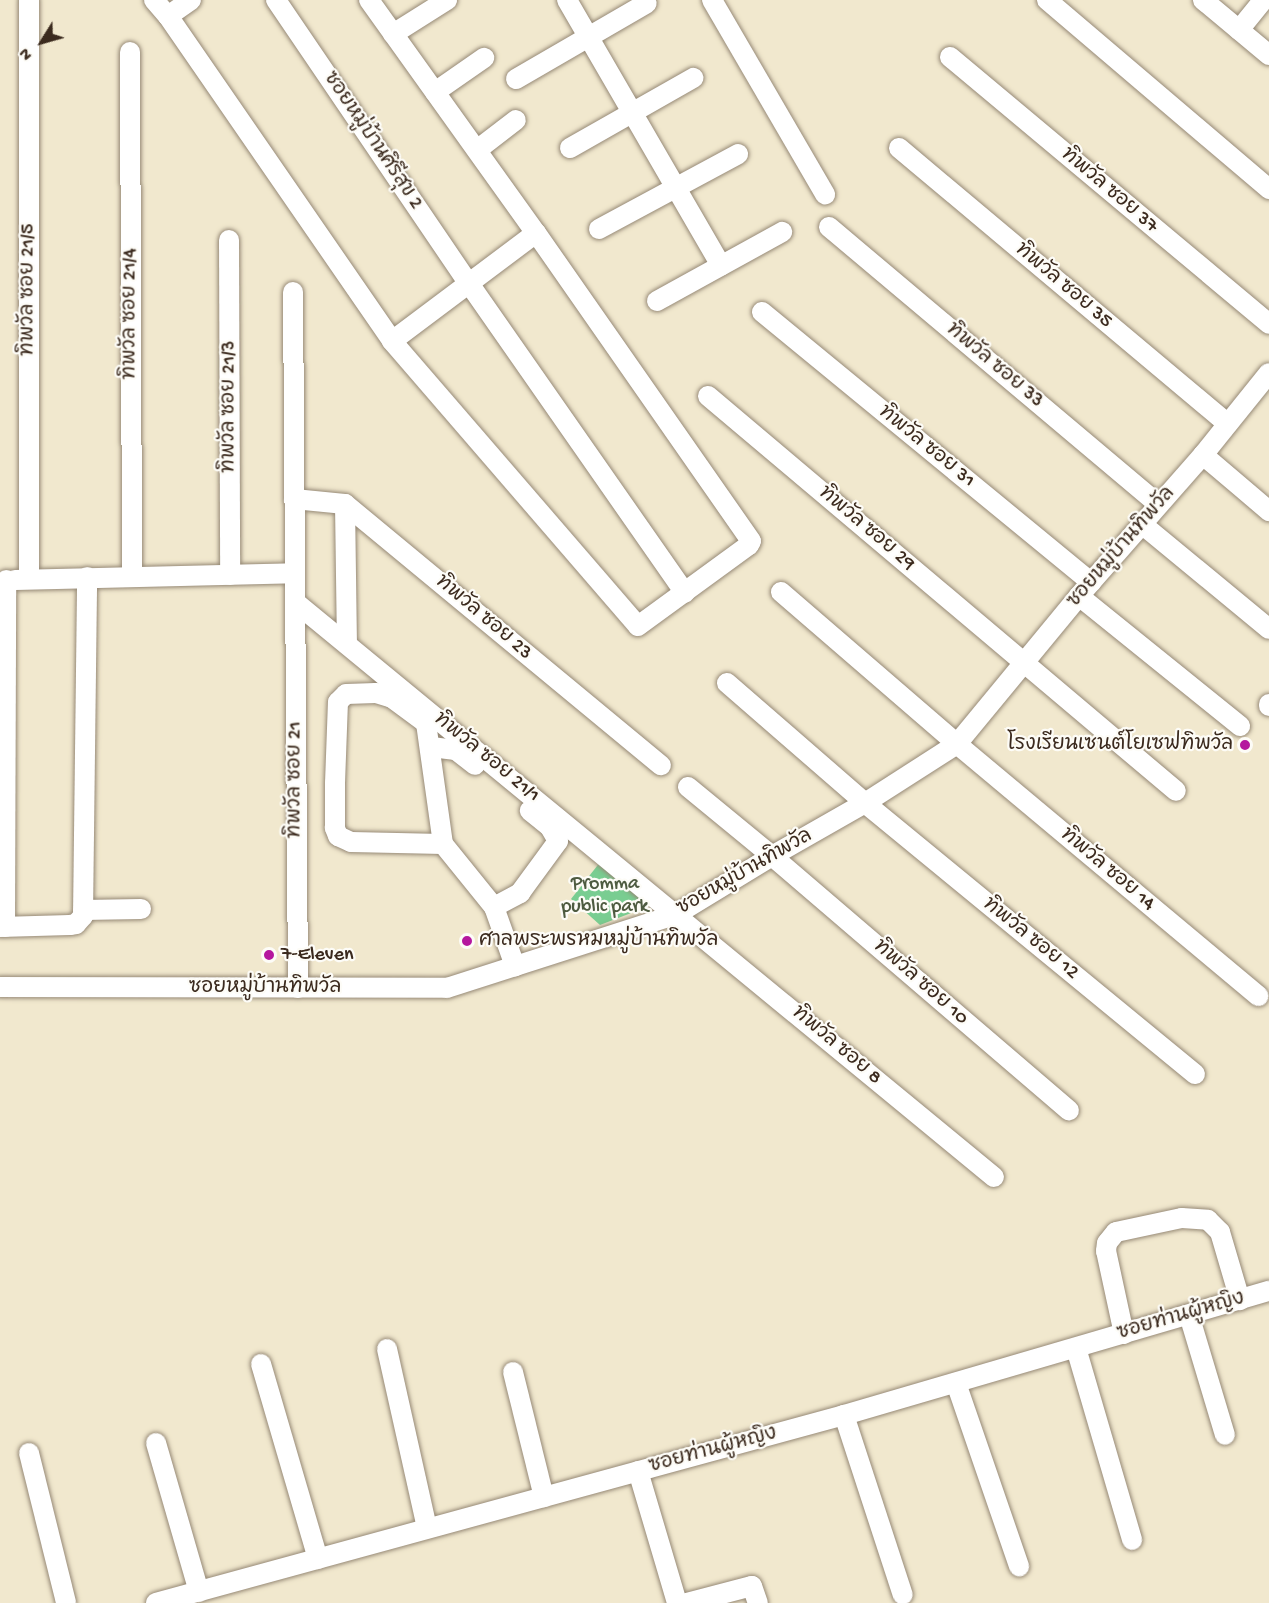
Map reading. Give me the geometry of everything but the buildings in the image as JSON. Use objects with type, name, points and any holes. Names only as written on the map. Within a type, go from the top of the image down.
[{"type":"street","name":"ทิพวัล ซอย 21/5","points":[[28,579],[29,0]]},
{"type":"street","points":[[154,0],[168,16],[392,341],[636,625],[641,625],[749,545],[751,541],[536,233],[369,0]]},
{"type":"street","points":[[168,16],[191,0]]},
{"type":"street","name":"ซอยหมู่บ้านศิรีสุข 2","points":[[276,0],[468,282],[685,593]]},
{"type":"street","points":[[393,34],[447,0]]},
{"type":"street","points":[[567,0],[721,266]]},
{"type":"street","points":[[712,0],[825,194]]},
{"type":"street","points":[[1047,0],[1269,189]]},
{"type":"street","points":[[1203,0],[1269,55]]},
{"type":"street","points":[[1239,30],[1263,0]]},
{"type":"street","points":[[516,79],[647,3]]},
{"type":"street","name":"ทิพวัล ซอย 21/4","points":[[130,52],[132,575]]},
{"type":"street","name":"ทิพวัล ซอย 37","points":[[950,57],[1269,324]]},
{"type":"street","points":[[435,92],[484,58]]},
{"type":"street","points":[[570,148],[693,78]]},
{"type":"street","points":[[477,150],[516,120]]},
{"type":"street","name":"ทิพวัล ซอย 35","points":[[899,148],[1228,424]]},
{"type":"street","points":[[599,229],[738,154]]},
{"type":"street","name":"ทิพวัล ซอย 33","points":[[829,227],[1159,504]]},
{"type":"street","points":[[657,301],[782,232]]},
{"type":"street","points":[[392,341],[536,233]]},
{"type":"street","name":"ทิพวัล ซอย 21/3","points":[[229,240],[231,575]]},
{"type":"street","name":"ทิพวัล ซอย 21","points":[[293,292],[298,988]]},
{"type":"street","name":"ทิพวัล ซอย 31","points":[[762,312],[1085,589],[1240,726]]},
{"type":"street","name":"ซอยหมู่บ้านทิพวัล","points":[[0,987],[447,988],[677,915],[772,856],[866,803],[957,744],[1085,589],[1143,525],[1228,424],[1266,385]]},
{"type":"street","name":"ทิพวัล ซอย 29","points":[[708,396],[1176,791]]},
{"type":"street","points":[[1203,455],[1269,511]]},
{"type":"street","points":[[294,499],[345,504],[347,644]]},
{"type":"street","name":"ทิพวัล ซอย 23","points":[[345,504],[661,765]]},
{"type":"street","points":[[1143,525],[1269,629]]},
{"type":"street","points":[[87,577],[83,910],[81,920],[70,925],[3,927],[3,580],[132,575],[295,573]]},
{"type":"street","name":"ทิพวัล ซอย 14","points":[[781,591],[957,744],[1258,996]]},
{"type":"street","name":"ทิพวัล ซอย 21/1","points":[[295,602],[677,915]]},
{"type":"street","name":"ทิพวัล ซอย 12","points":[[726,683],[866,803],[1195,1074]]},
{"type":"street","points":[[443,844],[351,842],[338,836],[335,828],[335,771],[338,702],[341,697],[346,694],[376,693],[400,702],[426,723],[443,844],[494,907],[515,966]]},
{"type":"street","points":[[431,747],[456,750],[550,827],[558,841],[519,893],[494,907]]},
{"type":"street","points":[[688,788],[772,856]]},
{"type":"street","name":"ทิพวัล ซอย 10","points":[[772,856],[1069,1111]]},
{"type":"street","points":[[83,910],[141,909]]},
{"type":"street","name":"ทิพวัล ซอย 8","points":[[677,915],[994,1177]]},
{"type":"street","points":[[1124,1334],[1106,1251],[1107,1243],[1116,1232],[1182,1218],[1208,1220],[1220,1232],[1240,1300]]},
{"type":"street","name":"ซอยท่านผู้หญิง","points":[[156,1603],[844,1415],[1269,1291]]},
{"type":"street","points":[[1189,1315],[1225,1435]]},
{"type":"street","points":[[1076,1348],[1132,1540]]},
{"type":"street","points":[[387,1349],[427,1528]]},
{"type":"street","points":[[261,1364],[318,1559]]},
{"type":"street","points":[[513,1372],[544,1497]]},
{"type":"street","points":[[956,1383],[1019,1566]]},
{"type":"street","points":[[844,1415],[903,1595]]},
{"type":"street","points":[[156,1443],[199,1592]]},
{"type":"street","points":[[29,1453],[66,1603]]},
{"type":"street","points":[[638,1471],[677,1603]]},
{"type":"street","points":[[687,1603],[752,1586],[758,1603]]},
{"type":"green space","name":"Promma public park","points":[[601,861],[652,905],[600,925],[571,899]]},
{"type":"place","name":"โรงเรียนเซนต์โยเซฟทิพวัล","points":[[1245,745]]},
{"type":"place","name":"ศาลพระพรหมหมู่บ้านทิพวัล","points":[[467,941]]},
{"type":"place","name":"7-Eleven","points":[[269,955]]}]
